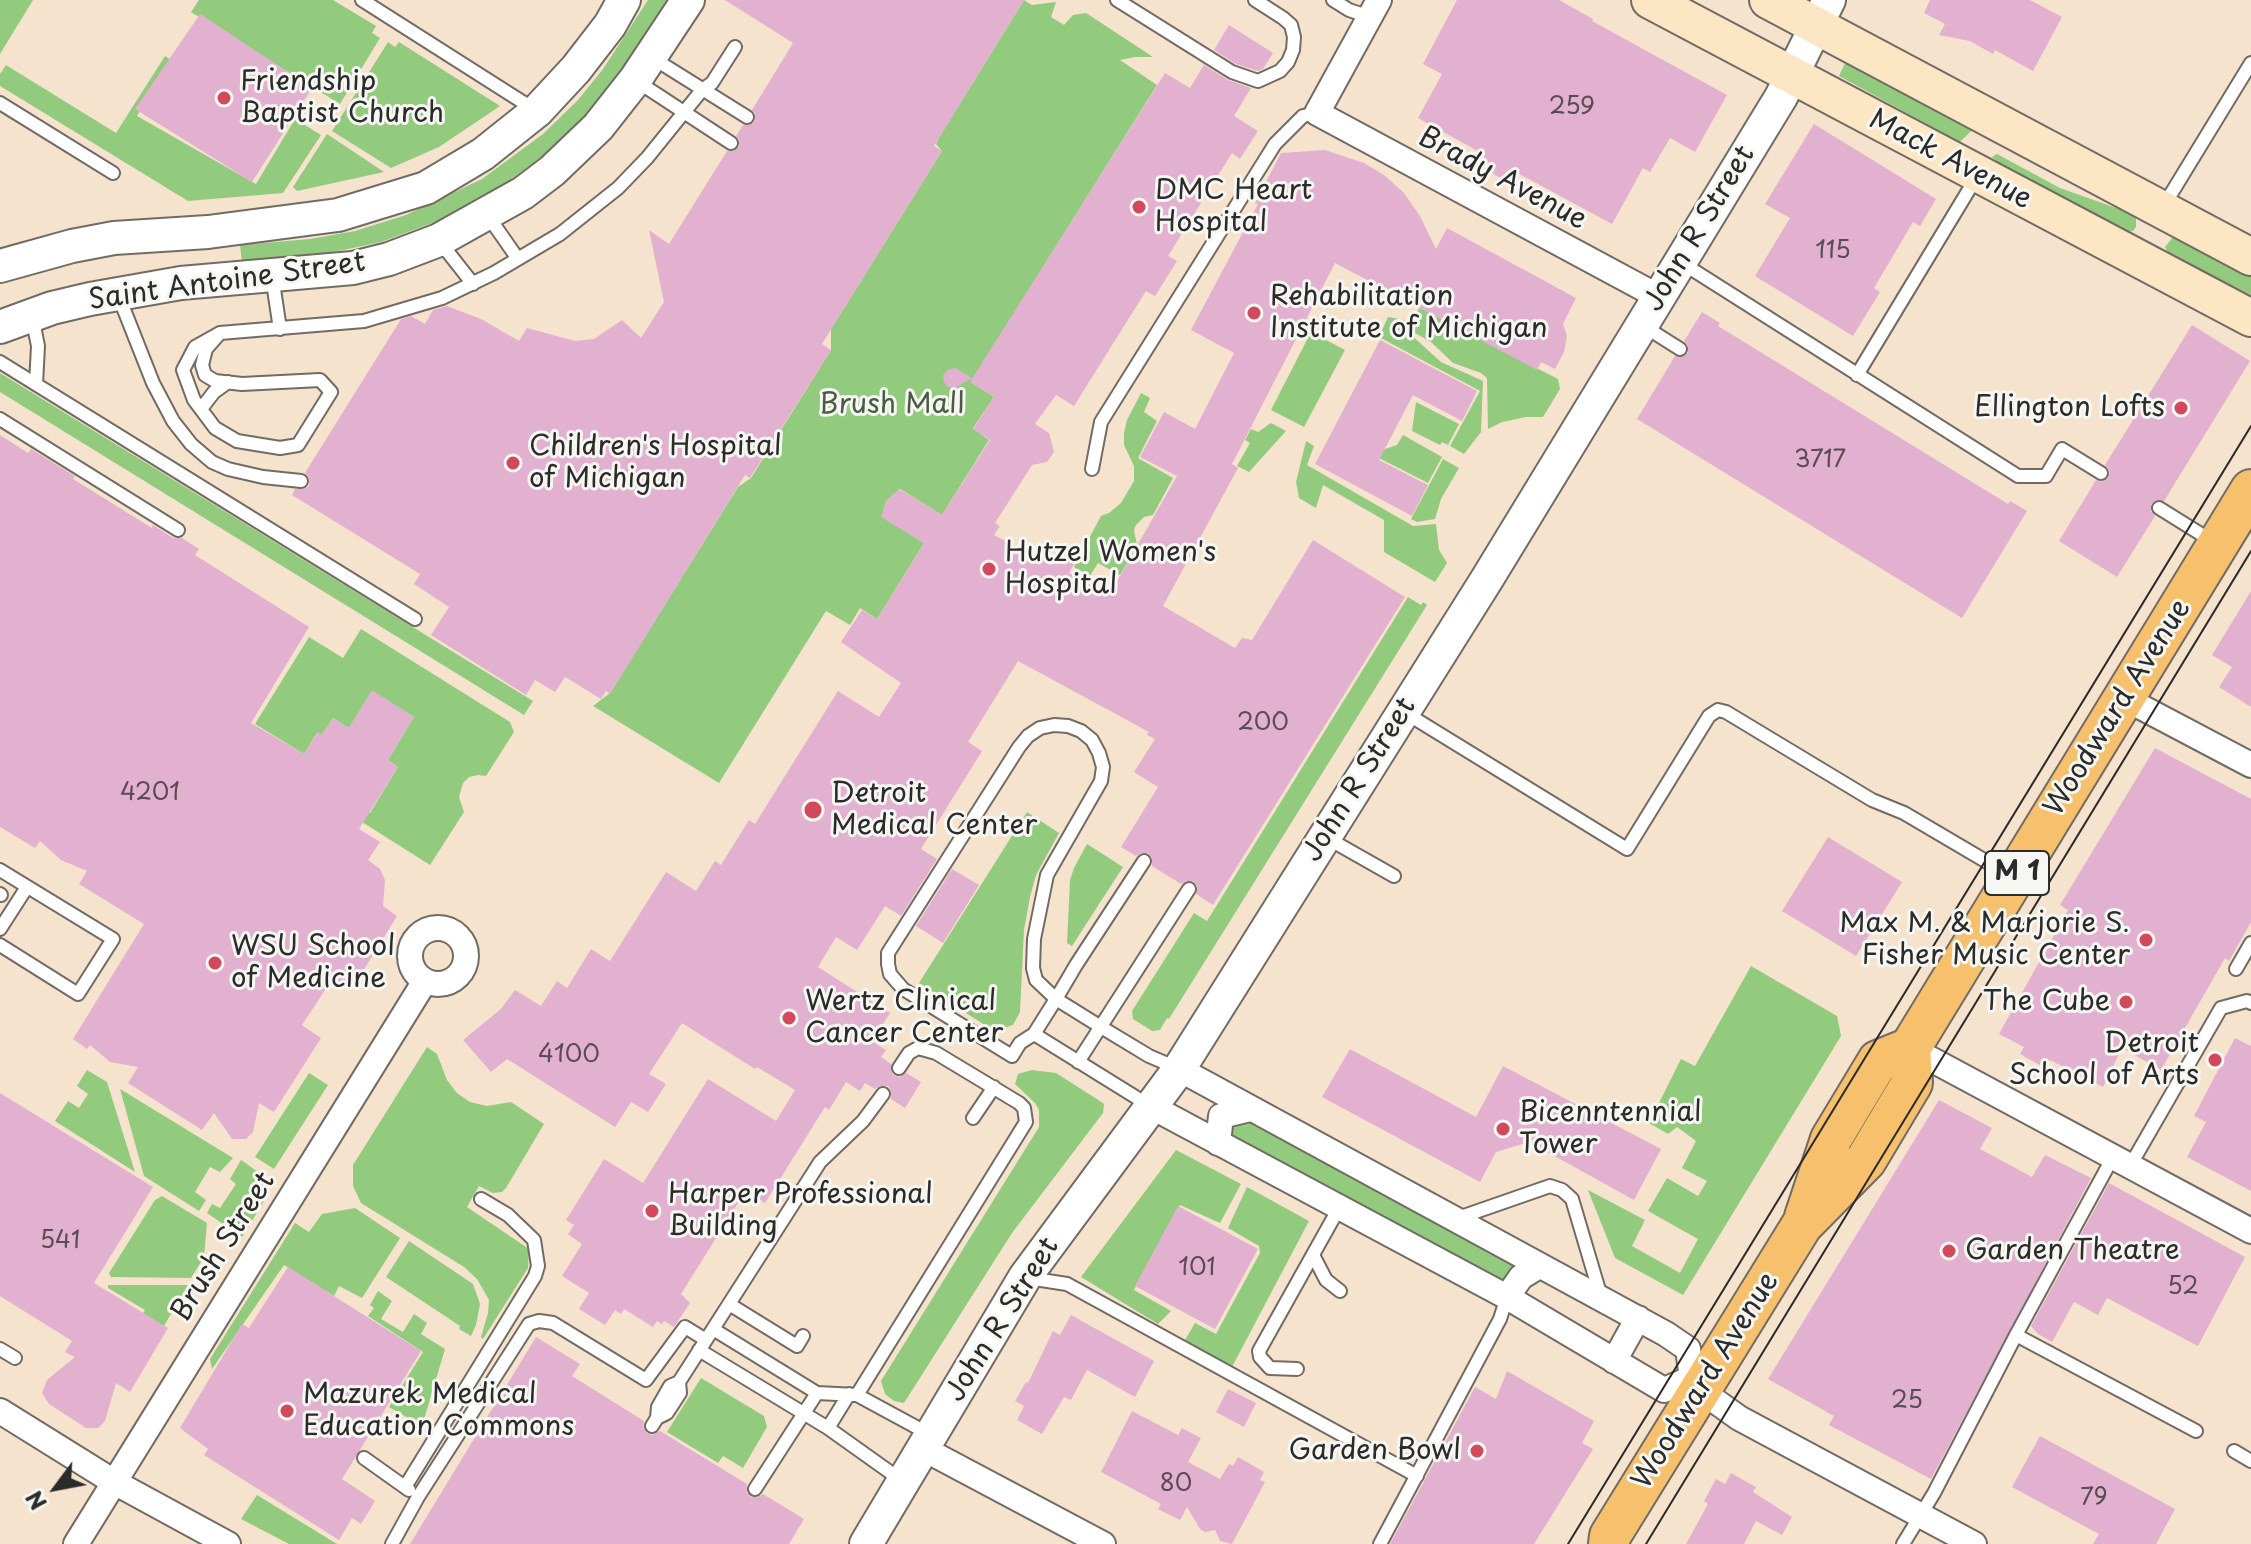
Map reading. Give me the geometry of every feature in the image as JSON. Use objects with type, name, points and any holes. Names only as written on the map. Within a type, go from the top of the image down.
[{"type":"main road","name":"Mack Avenue","points":[[1650,0],[2251,318]]},
{"type":"main road","name":"Mack Avenue","points":[[1766,0],[1823,13],[2007,128],[2251,257]]},
{"type":"main road","points":[[1724,39],[1753,27],[1766,0]]},
{"type":"main road","points":[[1978,175],[1971,157],[1974,148],[1992,132],[2007,128]]},
{"type":"main road","points":[[2137,259],[2162,209]]},
{"type":"main road","name":"Woodward Avenue","points":[[1606,1541],[1696,1384],[1802,1225],[1866,1160],[1912,1083],[1910,1048],[2251,490]]},
{"type":"street","name":"Saint Antoine Street","points":[[0,266],[114,238],[208,232],[338,215],[426,188],[483,154],[537,111],[569,78],[610,25],[624,0]]},
{"type":"street","name":"Saint Antoine Street","points":[[0,327],[65,305],[118,294],[209,281],[353,268],[389,259],[439,240],[523,193],[552,171],[598,127],[643,69],[688,0]]},
{"type":"street","points":[[1317,113],[1368,6]]},
{"type":"street","name":"John R Street","points":[[866,1544],[1025,1277],[1179,1069],[1403,711],[1792,76],[1823,13]]},
{"type":"street","name":"Brady Avenue","points":[[1317,113],[1659,297]]},
{"type":"street","points":[[208,232],[209,281]]},
{"type":"street","points":[[2124,698],[2251,765]]},
{"type":"street","name":"Brush Street","points":[[76,1544],[425,981]]},
{"type":"street","points":[[1910,1048],[2251,1231]]},
{"type":"street","points":[[1179,1069],[1638,1318],[1688,1349],[1696,1384],[1739,1418],[1974,1544]]},
{"type":"street","points":[[1152,1107],[1507,1297],[1664,1390],[1696,1384]]},
{"type":"street","points":[[1218,1143],[1221,1116],[1250,1109]]},
{"type":"street","points":[[1507,1297],[1521,1277],[1539,1266]]},
{"type":"street","points":[[1614,1361],[1638,1318]]},
{"type":"street","points":[[0,1411],[114,1482],[228,1544]]},
{"type":"street","points":[[928,1442],[1103,1544]]},
{"type":"lane","points":[[362,0],[537,111]]},
{"type":"lane","points":[[1117,0],[1232,72],[1258,81],[1280,71],[1288,62],[1294,37],[1291,25],[1255,0]]},
{"type":"lane","points":[[1333,0],[1349,10],[1368,6]]},
{"type":"lane","points":[[220,333],[206,349],[202,365],[205,375],[215,381],[320,380],[331,392],[298,445],[280,448],[237,441],[215,428],[194,400],[183,370],[195,347],[220,333],[364,321],[442,298],[518,259],[560,234],[618,188],[647,158],[702,90],[712,83],[735,47]]},
{"type":"lane","points":[[2162,209],[2251,63]]},
{"type":"lane","points":[[643,69],[702,90],[747,117]]},
{"type":"lane","points":[[643,69],[683,113],[731,143]]},
{"type":"lane","points":[[0,103],[113,173]]},
{"type":"lane","points":[[1092,469],[1101,422],[1275,144],[1303,116],[1317,113]]},
{"type":"lane","points":[[1857,375],[1978,175]]},
{"type":"lane","points":[[486,213],[518,259]]},
{"type":"lane","points":[[439,240],[473,284]]},
{"type":"lane","points":[[1680,261],[2018,476],[2046,476],[2062,449],[2101,473]]},
{"type":"lane","points":[[272,276],[280,329]]},
{"type":"lane","points":[[118,294],[153,383],[173,421],[191,444],[212,462],[228,469],[301,481]]},
{"type":"lane","points":[[32,316],[38,346],[36,384]]},
{"type":"lane","points":[[1642,325],[1680,349]]},
{"type":"lane","points":[[0,362],[415,619]]},
{"type":"lane","points":[[201,409],[214,392],[228,382]]},
{"type":"lane","points":[[0,419],[178,530]]},
{"type":"lane","points":[[2159,508],[2218,544]]},
{"type":"lane","points":[[1403,711],[1627,849],[1709,716],[1718,710],[1726,712],[1872,800],[1904,813],[2014,877]]},
{"type":"lane","points":[[1144,861],[1056,999],[1034,1034],[1020,1043],[1012,1056],[903,989],[890,974],[888,953],[1019,747],[1040,728],[1068,726],[1092,740],[1103,767],[1096,794],[1047,875],[1039,908],[1033,968],[1036,980],[1056,999],[1149,1056],[1179,1069]]},
{"type":"lane","points":[[1324,836],[1394,876]]},
{"type":"lane","points":[[0,870],[113,939],[78,994],[0,945]]},
{"type":"lane","points":[[0,929],[27,887]]},
{"type":"lane","points":[[1078,1062],[1189,889]]},
{"type":"lane","points":[[2236,969],[2251,943]]},
{"type":"lane","points":[[1903,1544],[2016,1335],[2221,1008],[2247,1001],[2251,1003]]},
{"type":"lane","points":[[1034,1034],[1152,1107]]},
{"type":"lane","points":[[828,1428],[853,1394],[1026,1122],[1024,1108],[926,1048],[909,1053],[899,1068]]},
{"type":"lane","points":[[973,1118],[994,1087]]},
{"type":"lane","points":[[654,1422],[658,1407],[670,1386],[679,1382],[820,1162],[863,1121],[883,1094]]},
{"type":"lane","points":[[1454,1220],[1550,1186],[1562,1190],[1572,1199],[1602,1300]]},
{"type":"lane","points":[[405,1487],[535,1276],[538,1266],[534,1240],[508,1215],[481,1199]]},
{"type":"lane","points":[[1297,1369],[1270,1368],[1260,1357],[1259,1351],[1339,1208]]},
{"type":"lane","points":[[1313,1255],[1326,1280],[1340,1291]]},
{"type":"lane","points":[[1025,1277],[1067,1284],[1417,1476]]},
{"type":"lane","points":[[1380,1544],[1500,1319],[1507,1297]]},
{"type":"lane","points":[[729,1304],[797,1346],[803,1336]]},
{"type":"lane","points":[[392,1544],[418,1497],[529,1324],[539,1321],[553,1323],[646,1380],[685,1327],[804,1415],[828,1428],[904,1482]]},
{"type":"lane","points":[[2016,1335],[2196,1431]]},
{"type":"lane","points":[[706,1340],[817,1393],[853,1394],[928,1442]]},
{"type":"lane","points":[[0,1349],[15,1358]]},
{"type":"lane","points":[[755,1489],[817,1393]]},
{"type":"lane","points":[[2234,1451],[2251,1461]]},
{"type":"lane","points":[[364,1458],[418,1497]]},
{"type":"green space","points":[[0,0],[33,0],[0,54]]},
{"type":"green space","points":[[199,0],[333,0],[376,26],[372,33],[380,38],[340,104],[191,12]]},
{"type":"green space","points":[[648,0],[670,0],[627,65],[591,111],[554,148],[491,194],[443,219],[381,242],[315,256],[242,263],[240,245],[310,239],[355,231],[406,215],[482,179],[543,134],[578,100],[603,69]]},
{"type":"green space","name":"Brush Mall","points":[[1024,0],[1032,5],[1056,2],[1051,17],[1064,25],[1073,15],[1086,13],[1153,57],[1120,60],[1157,85],[971,382],[994,397],[973,428],[989,440],[942,515],[900,489],[886,501],[882,517],[924,543],[877,619],[860,608],[850,625],[826,611],[719,783],[593,706],[610,693],[738,487],[751,478],[831,350],[831,329],[942,151],[936,144],[940,136]]},
{"type":"green space","points":[[388,42],[395,47],[399,42],[500,106],[439,147],[391,168],[332,131]]},
{"type":"green space","points":[[165,56],[171,60],[137,116],[256,184],[295,119],[321,135],[283,193],[188,201],[0,86],[0,74],[6,65],[116,133]]},
{"type":"green space","points":[[1846,61],[1970,126],[1972,130],[1960,142],[1839,76]]},
{"type":"green space","points":[[327,134],[384,172],[297,191],[293,187]]},
{"type":"green space","points":[[1997,154],[2060,188],[2133,214],[2136,227],[2126,232],[1997,162],[1992,157]]},
{"type":"green space","points":[[2173,237],[2251,275],[2251,295],[2169,255],[2165,247]]},
{"type":"green space","points":[[1420,308],[1558,379],[1560,389],[1543,417],[1502,422],[1488,429],[1487,378],[1453,363],[1431,342],[1415,333],[1411,317]]},
{"type":"green space","points":[[1388,317],[1405,320],[1409,333],[1441,362],[1483,381],[1481,432],[1464,454],[1450,446],[1480,391],[1379,337]]},
{"type":"green space","points":[[1311,332],[1345,350],[1304,427],[1271,410]]},
{"type":"green space","points":[[0,373],[533,701],[524,715],[0,392]]},
{"type":"green space","points":[[1141,393],[1150,398],[1144,412],[1157,421],[1138,458],[1173,478],[1153,515],[1144,517],[1136,525],[1137,545],[1120,575],[1098,563],[1090,576],[1074,567],[1101,516],[1121,503],[1134,481],[1134,466],[1124,445],[1124,433]]},
{"type":"green space","points":[[1416,402],[1459,424],[1448,445],[1442,442],[1440,445],[1412,431]]},
{"type":"green space","points":[[1271,423],[1286,431],[1249,472],[1237,466],[1250,443],[1245,440],[1251,429],[1258,432]]},
{"type":"green space","points":[[1403,435],[1442,457],[1428,483],[1377,457],[1385,449],[1397,445]]},
{"type":"green space","points":[[1306,441],[1314,446],[1307,465],[1413,526],[1436,524],[1439,550],[1447,563],[1435,582],[1384,552],[1384,520],[1323,485],[1316,508],[1299,498],[1296,482]]},
{"type":"green space","points":[[1443,459],[1459,468],[1441,499],[1435,519],[1417,522],[1411,519]]},
{"type":"green space","points":[[1408,597],[1427,605],[1169,1019],[1160,1030],[1152,1031],[1133,1019],[1132,1011],[1194,913],[1207,921]]},
{"type":"green space","points":[[361,629],[510,722],[514,732],[486,776],[469,777],[463,783],[459,797],[464,812],[430,865],[299,782],[305,772],[370,813],[398,767],[388,760],[414,717],[372,691],[349,728],[333,718],[322,735],[317,733],[304,754],[255,724],[309,637],[343,658]]},
{"type":"green space","points":[[1027,812],[1059,833],[1036,875],[1030,897],[1024,930],[1020,1012],[1013,1025],[991,1029],[919,983]]},
{"type":"green space","points":[[1087,844],[1123,867],[1072,946],[1067,943],[1070,880]]},
{"type":"green space","points":[[1751,966],[1837,1016],[1841,1036],[1683,1295],[1615,1258],[1588,1190],[1645,1220],[1632,1246],[1680,1273],[1698,1239],[1648,1211],[1667,1178],[1698,1196],[1707,1181],[1682,1168],[1696,1141],[1677,1127],[1668,1134],[1649,1123],[1681,1059],[1695,1066]]},
{"type":"green space","points":[[427,1047],[437,1054],[447,1080],[457,1093],[470,1102],[487,1106],[511,1102],[544,1124],[506,1188],[493,1193],[479,1186],[467,1207],[529,1249],[528,1268],[483,1339],[489,1300],[477,1279],[464,1267],[361,1203],[353,1186],[353,1165]]},
{"type":"green space","points":[[87,1070],[107,1082],[135,1172],[55,1121],[68,1101],[79,1108],[88,1094],[77,1086]]},
{"type":"green space","points":[[1032,1070],[1056,1073],[1104,1104],[1103,1113],[1012,1233],[904,1403],[894,1401],[885,1394],[881,1381],[1039,1127],[1039,1110],[1015,1084],[1018,1074]]},
{"type":"green space","points":[[309,1073],[328,1085],[274,1169],[255,1157]]},
{"type":"green space","points":[[120,1089],[233,1158],[220,1172],[210,1167],[195,1192],[206,1200],[199,1211],[144,1176]]},
{"type":"green space","points":[[1249,1121],[1513,1263],[1515,1266],[1509,1271],[1506,1284],[1235,1139],[1230,1130],[1233,1123]]},
{"type":"green space","points":[[1176,1150],[1241,1184],[1220,1223],[1180,1205],[1134,1290],[1171,1311],[1158,1324],[1081,1277]]},
{"type":"green space","points":[[241,1160],[268,1179],[266,1198],[242,1237],[207,1213],[212,1204],[220,1208],[236,1184],[230,1179]]},
{"type":"green space","points":[[1247,1187],[1309,1221],[1232,1367],[1185,1340],[1195,1323],[1216,1334],[1260,1253],[1259,1246],[1228,1228]]},
{"type":"green space","points":[[162,1196],[207,1223],[204,1257],[191,1278],[111,1277],[109,1273],[155,1200]]},
{"type":"green space","points":[[355,1208],[400,1238],[362,1298],[339,1286],[334,1296],[284,1265],[212,1369],[210,1359],[295,1223],[309,1232],[322,1214]]},
{"type":"green space","points":[[409,1241],[473,1284],[480,1304],[471,1336],[386,1277]]},
{"type":"green space","points":[[108,1285],[188,1285],[161,1331],[141,1317],[145,1310],[108,1288]]},
{"type":"green space","points":[[378,1291],[392,1301],[381,1319],[403,1332],[414,1314],[427,1323],[421,1334],[445,1349],[422,1426],[389,1407],[423,1352],[368,1316],[374,1308],[370,1305]]},
{"type":"green space","points":[[701,1378],[764,1416],[767,1427],[743,1468],[723,1456],[718,1463],[667,1432]]},
{"type":"green space","points":[[257,1495],[337,1544],[289,1544],[241,1519]]},
{"type":"building","name":"Children's Hospital of Michigan","points":[[725,0],[1024,0],[934,146],[942,151],[822,344],[831,350],[750,478],[745,475],[610,694],[606,691],[601,699],[565,677],[555,692],[535,680],[526,695],[431,635],[449,607],[414,584],[420,574],[292,495],[295,489],[309,486],[305,473],[401,319],[411,316],[425,324],[433,310],[447,306],[481,319],[519,341],[527,328],[575,341],[594,339],[622,320],[641,338],[664,302],[649,230],[669,244],[727,151],[739,147],[736,136],[743,125],[755,121],[752,110],[793,43]]},
{"type":"building","points":[[1457,0],[1559,0],[1727,95],[1695,152],[1670,138],[1650,172],[1643,168],[1612,224],[1512,170],[1506,181],[1479,166],[1485,155],[1418,118],[1442,74],[1423,64]]},
{"type":"building","points":[[1930,0],[2030,0],[2062,17],[2033,71],[1995,50],[1993,54],[1970,41],[1939,35],[1945,24],[1924,13]]},
{"type":"building","name":"Friendship Baptist Church","points":[[200,14],[312,88],[252,182],[135,109]]},
{"type":"building","points":[[1229,25],[1273,53],[1263,69],[1258,71],[1236,64],[1214,50]]},
{"type":"building","points":[[1204,65],[1228,80],[1251,88],[1234,116],[1258,131],[1240,159],[1232,153],[1168,256],[1177,261],[1155,296],[1146,291],[1074,406],[1056,395],[1035,424],[1049,433],[1054,452],[1047,462],[1032,465],[995,523],[1000,526],[994,535],[1052,565],[1061,548],[1078,557],[1069,573],[1109,595],[1177,476],[1140,457],[1164,412],[1195,429],[1234,353],[1191,330],[1258,204],[1255,203],[1281,153],[1325,150],[1364,163],[1404,193],[1420,216],[1436,249],[1447,228],[1576,298],[1563,324],[1567,336],[1564,352],[1555,369],[1541,362],[1537,370],[1335,263],[1232,464],[1238,468],[1163,606],[1235,648],[1242,638],[1252,640],[1313,540],[1405,597],[1213,905],[1196,894],[1197,886],[1193,881],[1181,884],[1152,866],[1148,853],[1136,856],[1121,847],[1158,787],[1134,772],[1155,739],[1147,735],[1149,732],[1018,661],[968,742],[982,751],[921,849],[937,859],[901,916],[885,906],[857,950],[836,937],[818,967],[890,1013],[872,1041],[886,1050],[881,1057],[891,1064],[893,1075],[899,1077],[906,1073],[921,1082],[905,1108],[891,1099],[888,1086],[875,1089],[865,1083],[860,1091],[846,1082],[829,1110],[825,1107],[765,1203],[746,1190],[681,1294],[690,1303],[674,1327],[657,1321],[653,1327],[624,1309],[621,1314],[615,1310],[605,1325],[579,1309],[589,1293],[562,1276],[582,1244],[568,1234],[574,1225],[566,1220],[604,1159],[643,1183],[708,1079],[776,1121],[795,1090],[682,1023],[649,1074],[666,1084],[648,1112],[631,1102],[615,1127],[507,1059],[491,1072],[463,1040],[501,1009],[515,990],[541,1006],[557,981],[567,988],[591,949],[610,961],[666,872],[696,891],[715,861],[721,865],[749,820],[755,824],[838,691],[879,717],[901,683],[841,642],[862,610],[877,619],[924,543],[881,517],[886,501],[899,489],[942,515],[990,440],[973,429],[994,397],[970,382],[1165,73],[1190,88]]},
{"type":"building","points":[[1814,124],[1936,199],[1920,226],[1913,222],[1874,288],[1880,292],[1853,336],[1755,276],[1790,218],[1765,204]]},
{"type":"building","points":[[1702,312],[1720,323],[1718,326],[2008,504],[2010,501],[2027,511],[1962,618],[1637,419],[1675,356],[1683,357],[1688,353],[1684,341]]},
{"type":"building","name":"Ellington Lofts","points":[[2192,325],[2250,361],[2164,501],[2156,500],[2151,504],[2151,512],[2155,516],[2117,577],[2059,541],[2096,480],[2102,482],[2108,478],[2110,472],[2105,465]]},
{"type":"building","points":[[1380,340],[1477,391],[1462,421],[1413,395],[1379,460],[1428,485],[1412,516],[1315,464]]},
{"type":"building","points":[[954,368],[972,378],[957,387],[948,387],[943,375]]},
{"type":"building","points":[[0,435],[28,453],[31,449],[152,528],[153,525],[173,538],[182,538],[199,549],[195,555],[309,627],[251,723],[304,754],[318,732],[322,735],[333,718],[349,728],[372,690],[414,717],[388,760],[398,767],[359,829],[380,842],[368,860],[380,869],[385,880],[383,906],[397,916],[352,989],[333,978],[302,1025],[321,1038],[274,1112],[259,1103],[253,1132],[246,1139],[232,1139],[214,1113],[202,1130],[128,1083],[138,1067],[110,1062],[90,1045],[87,1049],[73,1039],[144,924],[79,884],[87,871],[61,860],[40,841],[35,848],[0,827]]},
{"type":"building","points":[[2251,591],[2251,707],[2219,687],[2232,667],[2212,655]]},
{"type":"building","name":"Max M. & Marjorie S. Fisher Music Center","points":[[2155,748],[2251,799],[2251,922],[2229,961],[2225,958],[2161,1070],[2122,1048],[2103,1087],[2050,1060],[2045,1068],[2020,1054],[2024,1047],[1999,1034],[2068,910],[2060,905]]},
{"type":"building","points":[[1828,837],[1902,882],[1856,956],[1782,911]]},
{"type":"building","points":[[952,869],[979,885],[943,943],[916,926]]},
{"type":"building","points":[[2235,1038],[2251,1046],[2251,1191],[2187,1157],[2206,1122],[2194,1116]]},
{"type":"building","name":"Bicenntennial Tower","points":[[1350,1049],[1476,1117],[1503,1066],[1661,1149],[1634,1200],[1529,1142],[1496,1152],[1480,1182],[1322,1097]]},
{"type":"building","points":[[0,1093],[153,1187],[94,1283],[168,1328],[130,1392],[116,1383],[105,1421],[98,1428],[86,1428],[49,1404],[42,1393],[47,1380],[75,1357],[65,1352],[72,1341],[0,1296]]},
{"type":"building","points":[[1939,1100],[1992,1128],[1980,1149],[2032,1177],[2045,1155],[2091,1178],[1931,1479],[1829,1425],[1834,1416],[1768,1379]]},
{"type":"building","points":[[2109,1183],[2245,1257],[2198,1346],[2107,1298],[2098,1315],[2074,1302],[2052,1342],[2031,1326]]},
{"type":"building","points":[[1178,1206],[1258,1249],[1215,1329],[1135,1286]]},
{"type":"building","name":"Mazurek Medical Education Commons","points":[[288,1267],[421,1351],[342,1479],[375,1501],[361,1524],[352,1518],[339,1540],[204,1455],[208,1449],[180,1428],[242,1324],[249,1328]]},
{"type":"building","points":[[1071,1315],[1154,1361],[1135,1397],[1087,1370],[1071,1400],[1064,1397],[1042,1434],[1017,1420],[1024,1406],[1015,1401],[1028,1383],[1053,1331],[1060,1335]]},
{"type":"building","points":[[536,1337],[580,1364],[572,1376],[644,1421],[647,1433],[652,1435],[660,1431],[747,1484],[751,1497],[763,1494],[804,1519],[789,1544],[410,1544]]},
{"type":"building","points":[[1507,1371],[1594,1421],[1582,1443],[1593,1449],[1534,1544],[1390,1544],[1475,1387],[1496,1399]]},
{"type":"building","points":[[1228,1389],[1256,1403],[1244,1427],[1216,1412]]},
{"type":"building","points":[[1132,1411],[1178,1435],[1182,1428],[1201,1438],[1188,1462],[1220,1479],[1229,1464],[1233,1466],[1238,1457],[1264,1472],[1260,1480],[1265,1482],[1232,1544],[1220,1541],[1215,1530],[1205,1532],[1200,1529],[1187,1507],[1180,1520],[1158,1509],[1161,1504],[1101,1472]]},
{"type":"building","points":[[2040,1436],[2175,1509],[2156,1544],[2093,1544],[2099,1534],[2012,1487]]},
{"type":"building","points":[[1731,1473],[1756,1487],[1753,1492],[1792,1517],[1782,1535],[1756,1521],[1744,1544],[1686,1544],[1708,1504],[1704,1501],[1716,1479],[1725,1484]]},
{"type":"tram line","points":[[1568,1544],[2251,426]]},
{"type":"tram line","points":[[1646,1544],[2251,551]]},
{"type":"place","name":"Friendship Baptist Church","points":[[224,98]]},
{"type":"place","name":"DMC Heart Hospital","points":[[1139,207]]},
{"type":"place","name":"Rehabilitation Institute of Michigan","points":[[1254,313]]},
{"type":"place","name":"Ellington Lofts","points":[[2181,408]]},
{"type":"place","name":"Children's Hospital of Michigan","points":[[513,463]]},
{"type":"place","name":"Hutzel Women's Hospital","points":[[989,569]]},
{"type":"place","name":"Detroit Medical Center","points":[[813,810]]},
{"type":"place","name":"Max M. & Marjorie S. Fisher Music Center","points":[[2146,940]]},
{"type":"place","name":"WSU School of Medicine","points":[[215,963]]},
{"type":"place","name":"The Cube","points":[[2126,1002]]},
{"type":"place","name":"Wertz Clinical Cancer Center","points":[[789,1018]]},
{"type":"place","name":"Detroit School of Arts","points":[[2215,1060]]},
{"type":"place","name":"Bicenntennial Tower","points":[[1503,1129]]},
{"type":"place","name":"Harper Professional Building","points":[[652,1211]]},
{"type":"place","name":"Garden Theatre","points":[[1949,1251]]},
{"type":"place","name":"Mazurek Medical Education Commons","points":[[287,1411]]},
{"type":"place","name":"Garden Bowl","points":[[1477,1451]]}]
